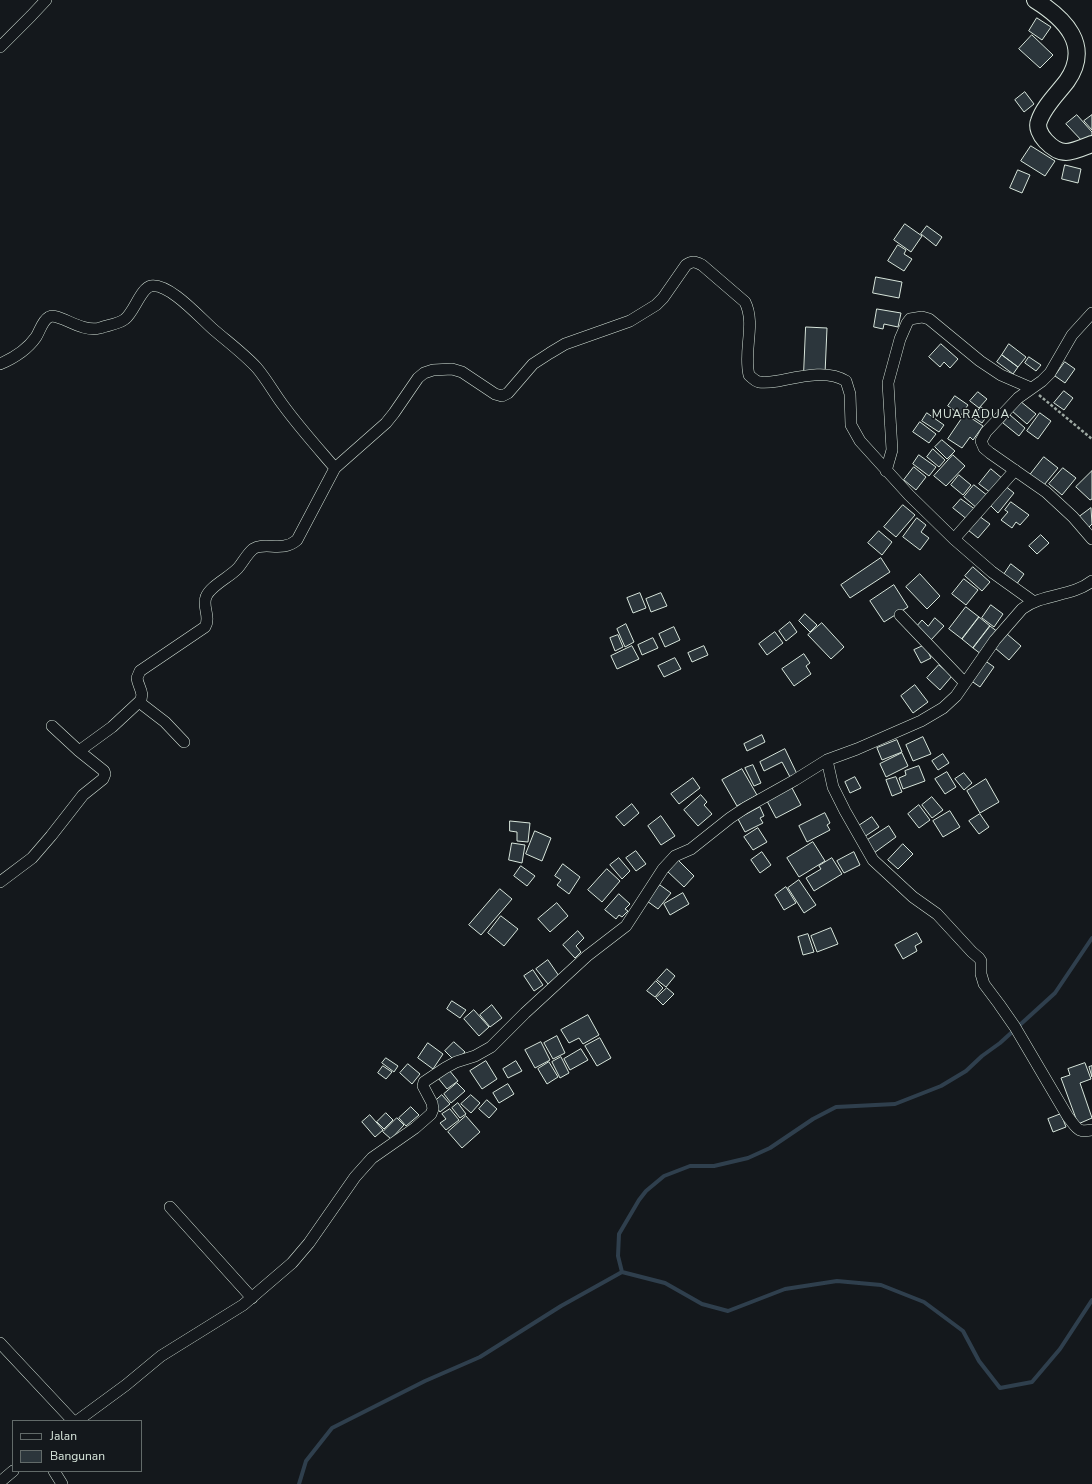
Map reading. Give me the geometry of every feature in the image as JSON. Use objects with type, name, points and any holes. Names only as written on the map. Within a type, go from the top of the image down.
[{"type":"street","points":[[0,47],[46,0]]},
{"type":"street","points":[[1035,0],[1057,15],[1066,24],[1072,32],[1077,54],[1076,65],[1072,73],[1043,112],[1037,128],[1050,145],[1061,151],[1066,152],[1092,144]]},
{"type":"street","points":[[79,751],[112,727],[139,702],[142,696],[137,678],[140,672],[205,627],[208,619],[205,602],[208,593],[237,569],[252,550],[257,547],[286,547],[297,540],[335,468],[386,423],[418,378],[424,373],[432,370],[452,369],[462,372],[495,394],[502,396],[508,393],[533,364],[550,352],[566,344],[630,321],[646,312],[663,298],[686,265],[690,262],[696,262],[702,265],[745,302],[750,317],[747,353],[749,375],[754,380],[768,382],[813,375],[830,375],[840,377],[846,381],[850,394],[851,426],[860,441],[886,471],[954,539],[992,572],[1034,602]]},
{"type":"street","points":[[0,364],[14,358],[23,351],[36,337],[46,319],[50,316],[55,315],[76,325],[90,329],[119,323],[131,314],[144,290],[152,286],[157,287],[190,306],[208,325],[256,367],[285,409],[335,468]]},
{"type":"street","points":[[1092,313],[1072,335],[1050,373],[1042,381],[1018,398],[986,432],[981,441],[984,448],[1038,485],[1055,500],[1073,517],[1092,539]]},
{"type":"street","points":[[886,471],[892,446],[888,383],[900,339],[910,319],[922,317],[928,319],[996,372],[1031,388]]},
{"type":"street","points":[[954,539],[1014,470]]},
{"type":"street","points":[[78,1420],[126,1385],[161,1356],[252,1298],[292,1263],[303,1251],[343,1193],[372,1158],[415,1128],[432,1114],[432,1103],[423,1086],[424,1082],[456,1062],[475,1056],[491,1047],[525,1013],[587,956],[626,926],[663,869],[675,856],[691,849],[745,808],[827,760],[886,737],[930,717],[956,696],[964,682],[1006,626],[1022,609],[1034,602],[1078,590],[1092,581]]},
{"type":"street","points":[[900,615],[964,682]]},
{"type":"street","points":[[139,702],[165,722],[184,742]]},
{"type":"street","points":[[0,882],[32,858],[83,795],[103,779],[105,774],[104,771],[79,751],[52,726]]},
{"type":"street","points":[[827,760],[833,787],[873,860],[913,898],[937,914],[979,958],[981,961],[981,974],[984,984],[1015,1028],[1068,1117],[1077,1129],[1083,1132],[1092,1130]]},
{"type":"street","points":[[170,1206],[252,1298]]},
{"type":"street","points":[[0,1343],[72,1420]]},
{"type":"street","points":[[0,1482],[12,1472]]},
{"type":"street","points":[[55,1472],[62,1484]]},
{"type":"path","points":[[1031,388],[1092,438]]},
{"type":"building","points":[[1037,18],[1051,27],[1042,40],[1029,31]]},
{"type":"building","points":[[1032,35],[1053,55],[1040,68],[1019,49]]},
{"type":"building","points":[[1025,92],[1034,104],[1024,112],[1015,100]]},
{"type":"building","points":[[1077,115],[1092,132],[1092,135],[1083,142],[1066,124]]},
{"type":"building","points":[[1092,115],[1092,130],[1084,121]]},
{"type":"building","points":[[1031,146],[1055,161],[1045,176],[1021,161]]},
{"type":"building","points":[[1065,165],[1081,169],[1078,183],[1062,179]]},
{"type":"building","points":[[1018,170],[1030,175],[1022,193],[1010,188]]},
{"type":"building","points":[[905,224],[922,236],[911,252],[894,240]]},
{"type":"building","points":[[927,226],[942,237],[936,246],[921,234]]},
{"type":"building","points":[[898,245],[906,250],[904,254],[912,259],[904,271],[888,261]]},
{"type":"building","points":[[876,277],[902,282],[899,298],[873,293]]},
{"type":"building","points":[[877,309],[901,313],[898,327],[884,324],[883,329],[874,327]]},
{"type":"building","points":[[806,327],[827,328],[825,374],[804,373]]},
{"type":"building","points":[[941,344],[958,359],[950,368],[944,362],[940,367],[929,357]]},
{"type":"building","points":[[1009,344],[1026,357],[1018,367],[1002,355]]},
{"type":"building","points":[[1002,355],[1018,367],[1013,374],[997,362]]},
{"type":"building","points":[[1029,357],[1041,365],[1036,371],[1025,363]]},
{"type":"building","points":[[1065,362],[1075,369],[1065,383],[1055,376]]},
{"type":"building","points":[[1064,391],[1073,398],[1064,410],[1054,403]]},
{"type":"building","points":[[978,392],[987,399],[979,408],[970,401]]},
{"type":"building","points":[[955,396],[968,405],[961,415],[948,406]]},
{"type":"building","points":[[1020,401],[1036,414],[1027,424],[1012,411]]},
{"type":"building","points":[[981,407],[989,413],[982,423],[973,417]]},
{"type":"building","points":[[927,413],[944,425],[939,432],[922,421]]},
{"type":"building","points":[[1040,413],[1051,421],[1038,439],[1027,431]]},
{"type":"building","points":[[965,414],[983,426],[973,440],[970,437],[962,448],[948,439]]},
{"type":"building","points":[[1010,415],[1025,428],[1019,436],[1003,423]]},
{"type":"building","points":[[920,422],[936,434],[929,443],[913,432]]},
{"type":"building","points":[[942,440],[955,451],[947,459],[935,447]]},
{"type":"building","points":[[933,449],[945,460],[939,467],[927,457]]},
{"type":"building","points":[[919,455],[936,467],[929,476],[913,464]]},
{"type":"building","points":[[953,455],[965,466],[946,486],[934,476]]},
{"type":"building","points":[[1044,457],[1058,468],[1044,485],[1030,475]]},
{"type":"building","points":[[914,467],[926,477],[916,490],[904,480]]},
{"type":"building","points":[[1063,468],[1076,478],[1062,495],[1049,484]]},
{"type":"building","points":[[991,469],[1003,479],[991,493],[979,484]]},
{"type":"building","points":[[1092,471],[1092,499],[1090,500],[1076,487]]},
{"type":"building","points":[[959,475],[971,485],[963,495],[951,485]]},
{"type":"building","points":[[974,485],[988,496],[978,509],[964,497]]},
{"type":"building","points":[[1004,485],[1014,493],[998,513],[989,504]]},
{"type":"building","points":[[961,499],[976,510],[968,520],[953,508]]},
{"type":"building","points":[[1011,502],[1029,515],[1020,525],[1016,522],[1012,528],[1001,520],[1008,512],[1005,510]]},
{"type":"building","points":[[903,505],[915,515],[896,537],[884,527]]},
{"type":"building","points":[[1091,508],[1092,524],[1088,528],[1079,517]]},
{"type":"building","points":[[979,516],[990,524],[978,538],[968,530]]},
{"type":"building","points":[[917,518],[926,525],[921,532],[929,538],[920,550],[903,537]]},
{"type":"building","points":[[879,531],[892,542],[882,555],[868,543]]},
{"type":"building","points":[[1041,535],[1049,543],[1037,554],[1029,546]]},
{"type":"building","points":[[881,558],[890,572],[850,598],[841,585]]},
{"type":"building","points":[[1011,564],[1024,574],[1016,585],[1003,576]]},
{"type":"building","points":[[973,567],[990,582],[982,591],[965,576]]},
{"type":"building","points":[[920,574],[940,596],[927,609],[906,587]]},
{"type":"building","points":[[964,579],[978,590],[966,605],[952,594]]},
{"type":"building","points":[[894,585],[908,607],[884,622],[870,601]]},
{"type":"building","points":[[640,593],[646,608],[633,613],[627,598]]},
{"type":"building","points":[[661,593],[667,606],[651,612],[646,599]]},
{"type":"building","points":[[991,605],[1003,614],[994,627],[982,618]]},
{"type":"building","points":[[966,607],[979,617],[962,639],[949,629]]},
{"type":"building","points":[[805,614],[817,625],[810,632],[799,621]]},
{"type":"building","points":[[979,617],[990,626],[973,648],[962,639]]},
{"type":"building","points":[[935,618],[944,626],[930,641],[915,628],[922,620],[928,626]]},
{"type":"building","points":[[790,622],[797,632],[786,641],[779,631]]},
{"type":"building","points":[[822,623],[844,647],[831,659],[808,635]]},
{"type":"building","points":[[626,624],[634,642],[625,647],[617,629]]},
{"type":"building","points":[[990,626],[998,632],[981,654],[973,648]]},
{"type":"building","points":[[674,627],[680,640],[665,647],[659,634]]},
{"type":"building","points":[[775,632],[783,643],[767,655],[759,644]]},
{"type":"building","points":[[1007,634],[1021,646],[1009,660],[995,648]]},
{"type":"building","points":[[618,635],[623,647],[615,651],[610,638]]},
{"type":"building","points":[[653,638],[658,648],[642,655],[638,645]]},
{"type":"building","points":[[925,645],[931,658],[921,663],[914,650]]},
{"type":"building","points":[[632,646],[639,659],[617,669],[611,656]]},
{"type":"building","points":[[704,646],[708,655],[692,662],[688,653]]},
{"type":"building","points":[[804,654],[810,663],[806,666],[811,674],[794,686],[782,669]]},
{"type":"building","points":[[675,658],[681,669],[664,677],[658,666]]},
{"type":"building","points":[[984,660],[994,667],[980,687],[970,680]]},
{"type":"building","points":[[939,665],[952,676],[940,690],[927,678]]},
{"type":"building","points":[[915,685],[928,702],[913,713],[901,696]]},
{"type":"building","points":[[762,735],[765,742],[747,751],[744,744]]},
{"type":"building","points":[[923,737],[931,754],[913,761],[906,745]]},
{"type":"building","points":[[897,740],[902,752],[882,760],[877,748]]},
{"type":"building","points":[[785,749],[797,774],[790,777],[782,762],[764,771],[760,762]]},
{"type":"building","points":[[902,753],[908,766],[886,777],[880,764]]},
{"type":"building","points":[[943,754],[949,763],[938,770],[932,761]]},
{"type":"building","points":[[753,765],[761,783],[754,786],[745,768]]},
{"type":"building","points":[[919,766],[925,781],[903,789],[899,778],[906,775],[905,771]]},
{"type":"building","points":[[742,769],[757,795],[737,806],[722,780]]},
{"type":"building","points":[[947,772],[956,787],[945,794],[935,779]]},
{"type":"building","points":[[964,773],[972,783],[964,790],[955,779]]},
{"type":"building","points":[[855,777],[861,788],[850,793],[845,782]]},
{"type":"building","points":[[896,777],[902,792],[892,796],[886,780]]},
{"type":"building","points":[[693,778],[700,788],[679,804],[671,794]]},
{"type":"building","points":[[986,779],[999,802],[980,813],[967,791]]},
{"type":"building","points":[[792,788],[801,805],[776,818],[767,801]]},
{"type":"building","points":[[701,795],[707,802],[704,805],[712,814],[698,826],[684,810]]},
{"type":"building","points":[[932,797],[943,810],[932,818],[922,805]]},
{"type":"building","points":[[632,804],[639,813],[624,826],[616,817]]},
{"type":"building","points":[[919,805],[930,820],[919,828],[908,814]]},
{"type":"building","points":[[760,807],[764,816],[760,818],[763,823],[745,832],[738,819]]},
{"type":"building","points":[[950,811],[960,827],[943,837],[933,821]]},
{"type":"building","points":[[825,813],[830,823],[827,825],[830,830],[807,842],[799,826]]},
{"type":"building","points":[[980,814],[989,827],[979,834],[969,821]]},
{"type":"building","points":[[661,816],[675,836],[661,845],[648,826]]},
{"type":"building","points":[[872,817],[879,827],[864,837],[857,827]]},
{"type":"building","points":[[510,821],[530,823],[528,842],[517,841],[517,832],[510,831]]},
{"type":"building","points":[[889,826],[896,837],[874,853],[866,841]]},
{"type":"building","points":[[758,828],[767,842],[753,850],[744,837]]},
{"type":"building","points":[[535,831],[551,838],[542,861],[526,854]]},
{"type":"building","points":[[813,842],[825,861],[799,877],[787,858]]},
{"type":"building","points":[[512,843],[525,845],[522,863],[509,860]]},
{"type":"building","points":[[903,844],[913,854],[898,869],[888,860]]},
{"type":"building","points":[[636,851],[646,864],[636,871],[626,858]]},
{"type":"building","points":[[762,852],[771,865],[760,873],[751,860]]},
{"type":"building","points":[[854,852],[860,865],[844,873],[837,861]]},
{"type":"building","points":[[619,858],[630,871],[622,879],[610,865]]},
{"type":"building","points":[[832,858],[842,874],[814,891],[806,878],[821,869],[819,866]]},
{"type":"building","points":[[678,860],[694,876],[684,887],[667,871]]},
{"type":"building","points":[[563,864],[580,877],[569,894],[557,885],[561,880],[555,876]]},
{"type":"building","points":[[521,866],[535,876],[527,886],[514,876]]},
{"type":"building","points":[[607,869],[620,881],[602,902],[588,890]]},
{"type":"building","points":[[799,880],[816,905],[804,913],[788,888]]},
{"type":"building","points":[[660,885],[671,893],[658,909],[647,901]]},
{"type":"building","points":[[786,887],[796,903],[784,910],[775,895]]},
{"type":"building","points":[[500,889],[512,899],[481,935],[469,925]]},
{"type":"building","points":[[683,893],[689,904],[670,915],[664,904]]},
{"type":"building","points":[[619,894],[630,904],[625,909],[628,911],[622,917],[619,915],[616,919],[605,910]]},
{"type":"building","points":[[557,903],[568,916],[550,932],[538,919]]},
{"type":"building","points":[[501,916],[518,929],[504,946],[488,933]]},
{"type":"building","points":[[831,928],[838,944],[817,952],[811,936]]},
{"type":"building","points":[[578,931],[584,938],[576,946],[581,952],[575,958],[563,945]]},
{"type":"building","points":[[917,933],[922,942],[915,946],[917,951],[903,959],[895,945]]},
{"type":"building","points":[[808,934],[814,952],[803,955],[798,937]]},
{"type":"building","points":[[548,960],[559,976],[548,984],[536,969]]},
{"type":"building","points":[[667,969],[675,976],[666,987],[657,980]]},
{"type":"building","points":[[533,970],[543,985],[534,991],[524,976]]},
{"type":"building","points":[[656,981],[663,988],[655,997],[647,991]]},
{"type":"building","points":[[667,988],[674,994],[663,1005],[656,998]]},
{"type":"building","points":[[452,1001],[466,1010],[460,1018],[447,1009]]},
{"type":"building","points":[[492,1005],[502,1018],[490,1027],[480,1015]]},
{"type":"building","points":[[474,1010],[489,1027],[479,1036],[464,1019]]},
{"type":"building","points":[[588,1015],[599,1035],[583,1044],[579,1038],[569,1043],[561,1030]]},
{"type":"building","points":[[557,1036],[565,1053],[553,1059],[544,1043]]},
{"type":"building","points":[[600,1038],[611,1058],[597,1066],[585,1046]]},
{"type":"building","points":[[454,1042],[465,1052],[455,1061],[445,1051]]},
{"type":"building","points":[[541,1042],[550,1060],[535,1068],[525,1050]]},
{"type":"building","points":[[428,1043],[443,1054],[433,1069],[418,1058]]},
{"type":"building","points":[[581,1049],[588,1060],[570,1070],[564,1059]]},
{"type":"building","points":[[561,1057],[569,1073],[560,1078],[552,1062]]},
{"type":"building","points":[[386,1058],[398,1066],[394,1072],[382,1063]]},
{"type":"building","points":[[486,1061],[497,1079],[482,1089],[470,1071]]},
{"type":"building","points":[[516,1061],[522,1071],[508,1078],[503,1069]]},
{"type":"building","points":[[549,1062],[558,1077],[547,1084],[538,1069]]},
{"type":"building","points":[[1085,1063],[1091,1079],[1080,1083],[1092,1118],[1078,1124],[1061,1078],[1070,1075],[1068,1069]]},
{"type":"building","points":[[408,1064],[420,1074],[412,1084],[400,1073]]},
{"type":"building","points":[[383,1066],[392,1072],[386,1079],[378,1073]]},
{"type":"building","points":[[1092,1066],[1092,1077],[1089,1067]]},
{"type":"building","points":[[449,1070],[458,1081],[447,1089],[438,1078]]},
{"type":"building","points":[[457,1083],[465,1091],[451,1103],[444,1094]]},
{"type":"building","points":[[508,1084],[514,1094],[499,1103],[493,1093]]},
{"type":"building","points":[[442,1095],[450,1104],[440,1112],[433,1103]]},
{"type":"building","points":[[471,1095],[480,1103],[471,1113],[461,1104]]},
{"type":"building","points":[[487,1100],[497,1109],[489,1118],[479,1109]]},
{"type":"building","points":[[458,1103],[466,1114],[460,1118],[452,1108]]},
{"type":"building","points":[[411,1107],[419,1115],[406,1126],[399,1118]]},
{"type":"building","points":[[450,1109],[459,1120],[446,1130],[440,1123],[446,1119],[442,1114]]},
{"type":"building","points":[[386,1113],[393,1120],[384,1129],[377,1122]]},
{"type":"building","points":[[1061,1114],[1066,1127],[1053,1132],[1048,1119]]},
{"type":"building","points":[[370,1115],[383,1130],[375,1137],[362,1122]]},
{"type":"building","points":[[466,1116],[480,1132],[462,1148],[448,1132]]},
{"type":"building","points":[[397,1118],[404,1125],[391,1139],[383,1132]]},
{"type":"waterway","points":[[622,1272],[618,1256],[619,1234],[639,1200],[646,1191],[664,1176],[690,1166],[714,1166],[748,1158],[770,1148],[813,1119],[836,1107],[895,1104],[941,1086],[966,1071],[982,1056],[1000,1043],[1055,993],[1092,938]]},
{"type":"waterway","points":[[299,1484],[306,1461],[332,1428],[425,1381],[480,1357],[561,1306],[622,1272],[665,1283],[702,1304],[728,1311],[785,1289],[837,1281],[881,1285],[924,1302],[963,1331],[979,1361],[1000,1388],[1032,1382],[1060,1349],[1092,1300]]},
{"type":"district","name":"MUARADUA","points":[[971,415]]}]
